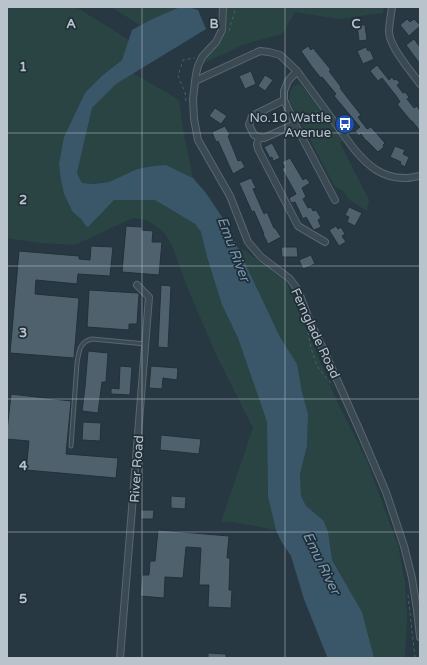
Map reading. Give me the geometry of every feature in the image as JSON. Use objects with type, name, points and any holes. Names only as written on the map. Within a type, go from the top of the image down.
[{"type":"street","name":"Fernglade Road","points":[[223,7],[222,30],[216,42],[202,57],[198,66],[195,81],[193,99],[194,119],[198,140],[230,196],[248,242],[262,257],[290,279],[298,290],[308,319],[326,355],[386,492],[404,546],[412,578],[420,637]]},
{"type":"street","points":[[392,7],[389,32],[391,40],[394,48],[420,84]]},
{"type":"street","points":[[195,81],[260,51],[280,55],[297,71],[364,161],[378,172],[392,177],[408,178],[420,176]]},
{"type":"street","points":[[297,71],[288,81],[284,91],[284,100],[294,124],[335,200]]},
{"type":"street","points":[[284,100],[252,116],[249,125],[254,136],[264,138],[294,124]]},
{"type":"street","points":[[259,137],[257,144],[258,149],[298,226],[325,242]]},
{"type":"street","name":"River Road","points":[[120,658],[149,297],[136,284]]},
{"type":"lane","points":[[71,446],[77,363],[79,352],[84,342],[92,339],[146,344]]},
{"type":"path","points":[[229,31],[236,7]]},
{"type":"path","points":[[187,107],[185,92],[178,76],[183,60],[202,57]]},
{"type":"path","points":[[303,120],[312,114]]},
{"type":"path","points":[[308,333],[317,366],[335,389]]},
{"type":"path","points":[[408,594],[415,658]]},
{"type":"green space","points":[[7,7],[76,7],[129,40],[122,60],[103,75],[61,180],[64,194],[72,211],[86,226],[114,200],[155,200],[195,224],[201,232],[222,305],[238,338],[267,422],[268,497],[276,530],[233,522],[221,522],[253,428],[214,350],[188,289],[173,248],[164,232],[147,220],[133,218],[75,245],[40,243],[7,238]]},
{"type":"green space","points":[[111,7],[180,7],[140,25]]},
{"type":"green space","points":[[223,7],[384,7],[383,13],[338,19],[295,12],[282,34],[245,44],[198,66],[222,30]]},
{"type":"green space","points":[[133,73],[179,100],[184,135],[193,178],[166,165],[137,169],[109,182],[94,184],[82,183],[77,173],[92,108],[116,84]]},
{"type":"green space","points":[[298,84],[302,86],[343,141],[340,143],[369,200],[367,211],[349,199],[342,190],[335,187],[289,100],[292,89]]},
{"type":"green space","points":[[237,247],[246,251],[287,283],[335,397],[367,461],[398,545],[405,582],[407,616],[405,658],[374,658],[362,612],[332,560],[328,531],[323,520],[306,506],[301,496],[300,474],[307,446],[308,414],[297,364],[280,337]]},
{"type":"water","name":"Emu River","points":[[180,7],[189,7],[198,10],[206,29],[116,84],[92,108],[77,173],[82,183],[94,184],[109,182],[137,169],[166,165],[193,178],[206,193],[226,223],[280,337],[297,364],[308,414],[307,446],[300,474],[301,496],[306,506],[323,520],[328,531],[332,560],[362,612],[374,658],[328,658],[326,654],[304,599],[291,556],[276,530],[268,497],[267,422],[238,338],[222,305],[201,232],[195,224],[155,200],[114,200],[88,227],[72,211],[64,194],[59,164],[64,137],[85,93],[103,75],[122,60],[132,30],[150,20]]},
{"type":"building","points":[[407,19],[410,22],[414,19],[420,25],[409,36],[400,25]]},
{"type":"building","points":[[357,25],[365,25],[367,40],[359,41]]},
{"type":"building","points":[[414,39],[420,47],[420,64],[406,45]]},
{"type":"building","points":[[308,46],[311,50],[313,48],[331,70],[329,71],[361,115],[358,117],[367,129],[371,127],[385,143],[383,145],[384,147],[378,152],[361,134],[359,136],[355,131],[360,127],[334,96],[336,94],[312,67],[301,51]]},
{"type":"building","points":[[366,47],[368,51],[370,50],[374,59],[363,64],[357,51]]},
{"type":"building","points":[[377,65],[389,80],[392,77],[400,83],[397,85],[403,93],[405,92],[409,97],[407,99],[414,108],[417,106],[420,111],[420,131],[397,104],[400,102],[382,78],[378,81],[370,71]]},
{"type":"building","points":[[251,71],[256,84],[245,89],[239,76]]},
{"type":"building","points":[[265,75],[273,80],[265,91],[258,86]]},
{"type":"building","points":[[215,108],[227,116],[221,124],[209,116]]},
{"type":"building","points":[[225,126],[230,135],[228,136],[238,161],[241,160],[245,167],[233,174],[218,141],[216,142],[212,132]]},
{"type":"building","points":[[272,143],[280,158],[273,161],[272,157],[270,158],[264,147]]},
{"type":"building","points":[[395,146],[405,150],[403,154],[409,157],[405,167],[400,164],[401,162],[390,157]]},
{"type":"building","points":[[290,158],[303,180],[306,178],[310,183],[302,188],[306,197],[303,199],[308,208],[311,207],[313,211],[316,210],[321,218],[318,220],[321,227],[314,230],[306,217],[303,219],[295,202],[291,203],[289,198],[296,194],[282,169],[285,167],[282,162]]},
{"type":"building","points":[[251,178],[256,188],[253,189],[264,214],[267,212],[274,228],[281,237],[268,244],[254,211],[252,212],[239,183]]},
{"type":"building","points":[[349,207],[362,213],[355,226],[347,222],[349,217],[345,215]]},
{"type":"building","points":[[126,226],[142,227],[142,230],[153,231],[152,242],[162,242],[159,275],[122,272]]},
{"type":"building","points":[[336,226],[338,229],[341,227],[345,234],[342,236],[346,242],[339,246],[329,230]]},
{"type":"building","points":[[91,246],[113,247],[110,276],[78,274],[77,284],[36,280],[35,294],[79,298],[74,358],[10,353],[19,251],[79,256],[79,259],[90,260]]},
{"type":"building","points":[[281,247],[297,247],[298,257],[282,257]]},
{"type":"building","points":[[311,255],[315,264],[303,269],[299,260]]},
{"type":"building","points":[[161,285],[171,286],[168,348],[158,347]]},
{"type":"building","points":[[89,290],[138,293],[137,324],[129,324],[129,330],[87,327]]},
{"type":"building","points":[[88,351],[108,353],[106,382],[102,382],[98,413],[82,411]]},
{"type":"building","points":[[120,366],[132,367],[130,395],[111,394],[111,388],[119,389]]},
{"type":"building","points":[[151,366],[178,368],[177,380],[163,378],[162,389],[149,388]]},
{"type":"building","points":[[11,394],[71,401],[66,454],[118,458],[116,478],[26,470],[29,441],[7,439]]},
{"type":"building","points":[[83,422],[101,423],[100,441],[82,440]]},
{"type":"building","points":[[161,435],[201,439],[199,454],[160,450]]},
{"type":"building","points":[[171,496],[186,497],[185,509],[171,508]]},
{"type":"building","points":[[141,510],[154,510],[153,519],[141,519]]},
{"type":"building","points":[[158,530],[229,536],[227,558],[230,558],[229,590],[232,590],[231,608],[208,607],[209,585],[199,585],[201,548],[186,547],[183,578],[165,577],[164,598],[140,596],[142,575],[149,575],[150,561],[155,561]]},
{"type":"building","points":[[208,653],[226,654],[226,658],[208,658]]},
{"type":"place","name":"No.10 Wattle Avenue","points":[[345,124]]}]
